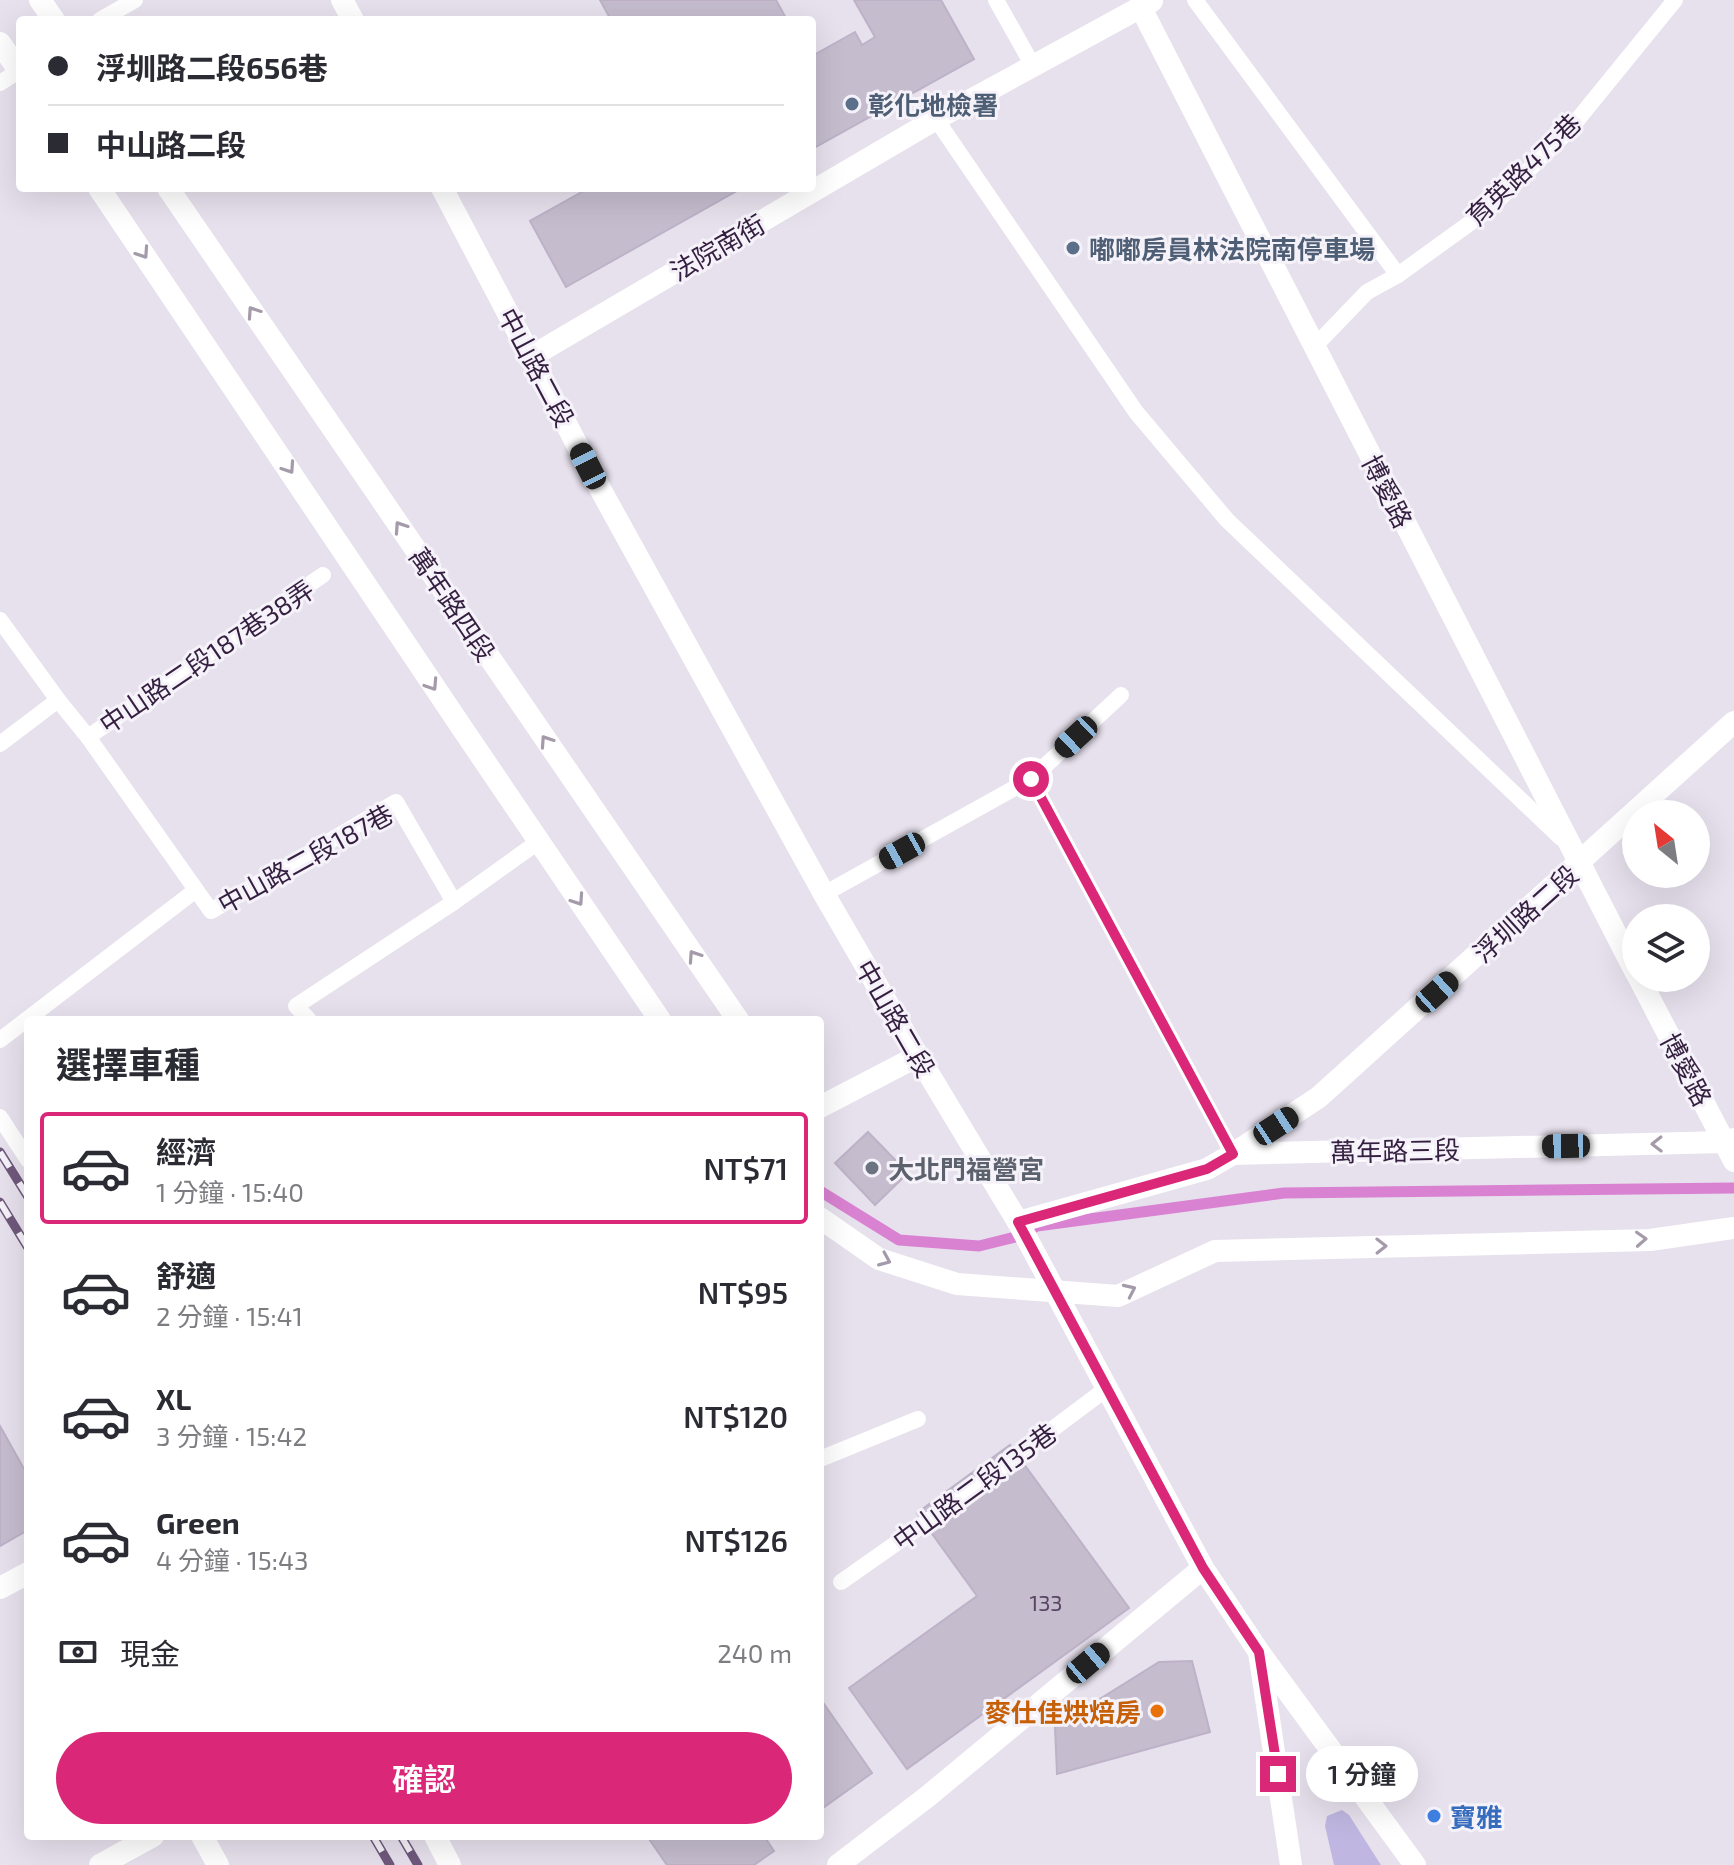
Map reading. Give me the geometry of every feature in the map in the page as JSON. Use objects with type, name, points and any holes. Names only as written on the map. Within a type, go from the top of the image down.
[{"type":"street","name":"法院南街","points":[[816,189],[936,119],[1148,4]]},
{"type":"street","name":"博愛路","points":[[1148,4],[1314,347],[1622,947]]},
{"type":"street","points":[[0,43],[16,65]]},
{"type":"street","points":[[102,192],[343,547],[429,682],[657,1016]]},
{"type":"street","name":"萬年路四段","points":[[171,192],[735,1016]]},
{"type":"street","name":"中山路二段","points":[[444,192],[603,494],[824,894],[1018,1222],[1203,1568],[1259,1652],[1291,1865]]},
{"type":"street","name":"法院南街","points":[[532,356],[812,192]]},
{"type":"street","name":"浮圳路二段","points":[[1233,1154],[1319,1097],[1734,722]]},
{"type":"street","name":"博愛路","points":[[1646,992],[1731,1147]]},
{"type":"street","points":[[824,1105],[918,1056]]},
{"type":"street","name":"萬年路三段","points":[[1018,1222],[1207,1169],[1233,1154],[1731,1147]]},
{"type":"street","points":[[824,1221],[879,1259],[957,1284],[1118,1296],[1215,1251],[1650,1240],[1734,1228]]},
{"type":"street","points":[[838,1865],[927,1797],[1203,1568]]},
{"type":"street","points":[[0,1588],[24,1575]]},
{"type":"street","points":[[1259,1652],[1415,1865]]},
{"type":"street","points":[[100,1865],[146,1840]]},
{"type":"street","points":[[204,1840],[218,1865]]},
{"type":"street","points":[[437,1840],[450,1865]]},
{"type":"lane","points":[[107,16],[135,0]]},
{"type":"lane","points":[[996,0],[1033,66]]},
{"type":"lane","points":[[1195,0],[1398,275]]},
{"type":"lane","name":"育英路475巷","points":[[1314,347],[1367,292],[1398,275],[1488,210],[1570,129],[1675,0]]},
{"type":"lane","points":[[936,119],[1136,412],[1227,520],[1568,844]]},
{"type":"lane","name":"中山路二段187巷38弄","points":[[88,737],[323,575]]},
{"type":"lane","name":"中山路二段187巷","points":[[0,620],[88,737],[211,911],[396,802],[454,902]]},
{"type":"lane","points":[[824,894],[1031,779],[1121,695]]},
{"type":"lane","points":[[0,744],[58,700]]},
{"type":"lane","points":[[1031,779],[1233,1154]]},
{"type":"lane","points":[[305,1016],[296,1006],[454,902],[538,842]]},
{"type":"lane","points":[[31,1016],[196,890]]},
{"type":"lane","points":[[0,1040],[24,1022]]},
{"type":"lane","points":[[0,1117],[24,1154]]},
{"type":"lane","name":"中山路二段135巷","points":[[841,1582],[962,1497],[1106,1389]]},
{"type":"lane","points":[[824,1457],[918,1419]]},
{"type":"shaded area","points":[[1342,1810],[1349,1815],[1381,1865],[1334,1865],[1325,1826],[1327,1816]]},
{"type":"building","points":[[600,0],[776,0],[785,16],[609,16]]},
{"type":"building","name":"彰化地檢署","points":[[854,0],[941,0],[974,59],[816,147],[816,54],[855,32],[862,45],[875,37]]},
{"type":"building","points":[[582,192],[735,192],[566,287],[530,221]]},
{"type":"building","name":"大北門福營宮","points":[[868,1132],[908,1173],[875,1205],[835,1163]]},
{"type":"building","points":[[0,1426],[24,1469],[24,1532],[0,1546]]},
{"type":"building","points":[[1010,1445],[1129,1608],[907,1769],[849,1688],[977,1596],[917,1513]]},
{"type":"building","points":[[1192,1661],[1210,1732],[1057,1774],[1055,1727],[1159,1662]]},
{"type":"building","points":[[824,1704],[872,1773],[824,1807]]},
{"type":"building","points":[[650,1840],[767,1840],[774,1851],[754,1865],[667,1865]]},
{"type":"waterway","points":[[824,1193],[899,1240],[979,1246],[1019,1236],[1037,1226],[1284,1193],[1734,1188]]},
{"type":"railway","points":[[0,1152],[24,1191]]},
{"type":"railway","points":[[0,1202],[24,1241]]},
{"type":"railway","points":[[375,1840],[390,1865]]},
{"type":"railway","points":[[403,1840],[418,1865]]},
{"type":"place","name":"彰化地檢署","points":[[852,104]]},
{"type":"place","name":"嘟嘟房員林法院南停車場","points":[[1073,248]]},
{"type":"place","name":"大北門福營宮","points":[[872,1168]]},
{"type":"place","name":"麥仕佳烘焙房","points":[[1157,1711]]},
{"type":"place","name":"寶雅","points":[[1434,1816]]},
{"type":"route","points":[[1031,779],[1233,1154],[1207,1169],[1018,1222],[1203,1568],[1259,1652],[1278,1774]]}]
